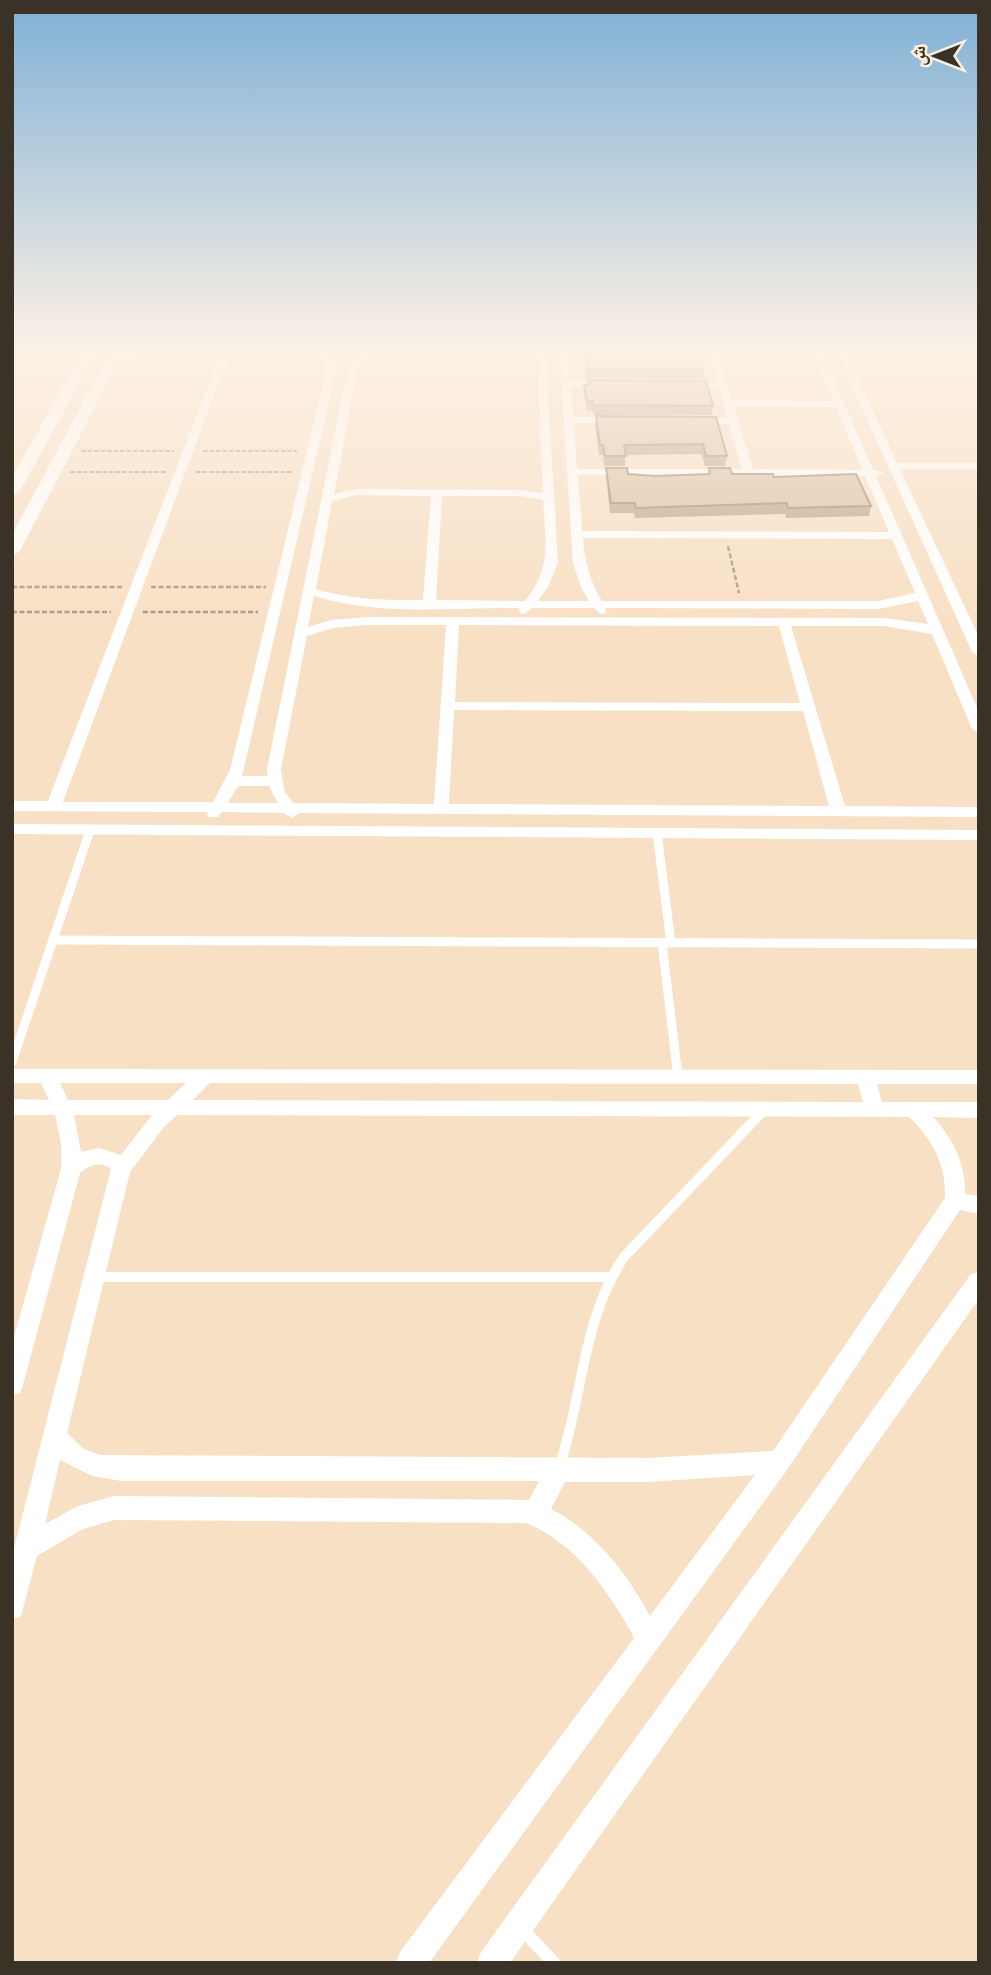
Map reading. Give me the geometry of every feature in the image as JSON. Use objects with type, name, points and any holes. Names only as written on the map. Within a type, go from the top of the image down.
[{"type":"street","points":[[12,491],[42,438]]},
{"type":"street","points":[[12,551],[72,438]]},
{"type":"street","points":[[54,806],[193,438]]},
{"type":"street","points":[[199,830],[218,807],[233,781],[304,546],[321,438]]},
{"type":"street","points":[[318,831],[287,807],[275,781],[274,769],[309,591],[304,546],[327,499],[339,438]]},
{"type":"street","points":[[546,438],[549,497],[565,571],[610,621]]},
{"type":"street","points":[[514,621],[565,571],[577,534],[570,438]]},
{"type":"street","points":[[739,438],[750,473]]},
{"type":"street","points":[[855,438],[979,729]]},
{"type":"street","points":[[880,438],[979,652]]},
{"type":"street","points":[[572,472],[870,473],[979,466]]},
{"type":"street","points":[[332,475],[356,488],[437,492],[514,488],[548,479]]},
{"type":"street","points":[[327,499],[356,488],[514,488],[549,497]]},
{"type":"street","points":[[429,604],[437,492]]},
{"type":"street","points":[[577,534],[896,536]]},
{"type":"street","points":[[309,591],[331,598],[368,604],[878,605],[898,603],[922,595]]},
{"type":"street","points":[[366,621],[368,604]]},
{"type":"street","points":[[878,605],[884,622]]},
{"type":"street","points":[[301,634],[332,624],[366,621],[884,622],[916,625],[937,631]]},
{"type":"street","points":[[441,808],[453,621]]},
{"type":"street","points":[[784,622],[838,810]]},
{"type":"street","points":[[447,706],[808,707]]},
{"type":"street","points":[[233,781],[275,781]]},
{"type":"street","points":[[12,806],[979,812]]},
{"type":"street","points":[[962,834],[979,821]]},
{"type":"street","points":[[12,829],[979,835]]},
{"type":"street","points":[[12,1076],[979,1077]]},
{"type":"street","points":[[12,1385],[71,1169],[71,1136],[64,1107],[47,1076]]},
{"type":"street","points":[[12,1606],[121,1169],[171,1107],[206,1076]]},
{"type":"street","points":[[866,1077],[874,1109]]},
{"type":"street","points":[[12,1107],[979,1110]]},
{"type":"street","points":[[411,1963],[649,1642],[967,1202],[948,1150],[938,1135],[912,1109]]},
{"type":"street","points":[[71,1169],[89,1157],[100,1155],[117,1162],[121,1169]]},
{"type":"street","points":[[492,1963],[979,1281]]},
{"type":"street","points":[[54,1436],[74,1458],[104,1469],[648,1470],[779,1462]]},
{"type":"street","points":[[535,1514],[559,1469]]},
{"type":"street","points":[[27,1548],[78,1518],[114,1508],[516,1511],[535,1514],[561,1529],[604,1568],[630,1601],[649,1642]]},
{"type":"lane","points":[[12,1062],[90,830]]},
{"type":"lane","points":[[657,833],[678,1077]]},
{"type":"lane","points":[[53,940],[979,944]]},
{"type":"lane","points":[[559,1469],[572,1435],[598,1309],[608,1278],[624,1257],[765,1109]]},
{"type":"lane","points":[[94,1277],[608,1278]]},
{"type":"lane","points":[[518,1925],[555,1963]]},
{"type":"path","points":[[725,535],[742,605]]},
{"type":"building","points":[[599,438],[722,438],[727,456],[706,456],[703,444],[624,445],[626,456],[605,456],[603,445],[600,445]]},
{"type":"building","points":[[606,468],[627,468],[628,474],[655,476],[710,474],[709,468],[730,468],[732,474],[773,474],[774,477],[856,474],[871,506],[788,508],[787,503],[636,508],[635,503],[611,503]]}]
